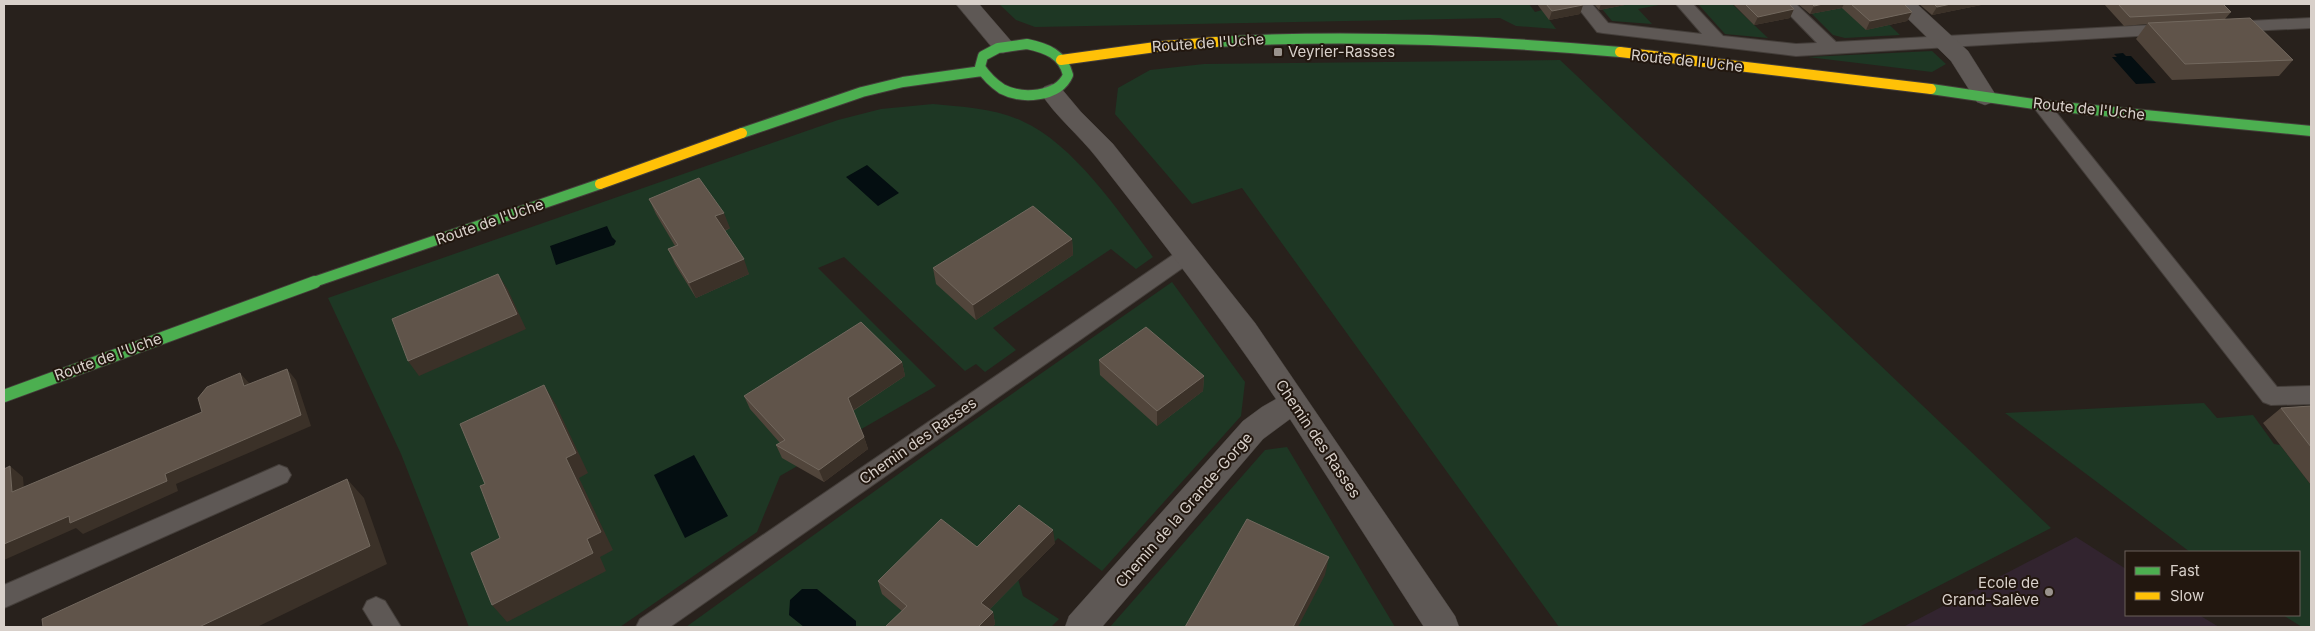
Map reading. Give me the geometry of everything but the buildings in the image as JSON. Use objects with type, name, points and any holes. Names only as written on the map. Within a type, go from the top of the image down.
[{"type":"street","points":[[967,4],[1003,46]]},
{"type":"street","points":[[1904,4],[1960,56],[1985,96]]},
{"type":"street","name":"Route de l'Uche","points":[[1061,60],[1146,47],[1272,39],[1414,38],[1565,47],[1985,96],[2041,105],[2311,131]]},
{"type":"street","points":[[1028,44],[1042,47],[1061,60],[1067,68],[1067,80],[1052,92],[1029,96],[1004,92],[990,83],[982,72],[981,58],[993,48],[1028,44]]},
{"type":"street","name":"Route de l'Uche","points":[[4,396],[287,291],[602,183],[807,109],[903,82],[982,72]]},
{"type":"street","name":"Chemin des Rasses","points":[[1052,92],[1073,118],[1104,150],[1245,331],[1295,403],[1443,627]]},
{"type":"street","name":"Chemin de la Grande-Gorge","points":[[1081,627],[1253,430],[1272,416],[1295,403]]},
{"type":"lane","points":[[1582,4],[1603,28],[1796,50],[1944,40],[2192,28]]},
{"type":"lane","points":[[1684,4],[1718,41]]},
{"type":"lane","points":[[1787,4],[1831,47]]},
{"type":"lane","points":[[2212,27],[2311,23]]},
{"type":"lane","points":[[2041,105],[2271,396],[2311,395]]},
{"type":"lane","name":"Chemin des Rasses","points":[[649,627],[1187,256]]},
{"type":"lane","points":[[4,597],[279,475]]},
{"type":"shaded area","points":[[2123,53],[2126,56],[2131,56],[2156,83],[2136,84],[2112,57],[2117,57],[2114,54]]},
{"type":"shaded area","points":[[867,165],[899,193],[878,206],[846,177]]},
{"type":"shaded area","points":[[607,226],[616,241],[614,245],[556,265],[550,246]]},
{"type":"shaded area","points":[[694,455],[728,516],[685,538],[654,475]]},
{"type":"shaded area","name":"Ecole de Grand-Salève","points":[[2076,537],[2125,568],[2125,616],[2201,616],[2219,627],[1903,627]]},
{"type":"shaded area","points":[[802,589],[817,589],[856,621],[856,627],[804,627],[789,615],[790,600]]},
{"type":"green space","points":[[999,4],[1529,4],[1535,12],[1542,10],[1556,29],[1516,26],[1500,18],[1035,27],[1016,20]]},
{"type":"green space","points":[[1598,4],[1664,4],[1638,9],[1652,24],[1612,21]]},
{"type":"green space","points":[[1698,4],[1732,4],[1768,38],[1725,34]]},
{"type":"green space","points":[[1802,4],[1872,8],[1900,35],[1845,38],[1833,35]]},
{"type":"green space","points":[[1932,51],[1946,64],[1932,72],[1808,57]]},
{"type":"green space","points":[[1560,60],[2051,528],[1859,627],[1559,627],[1242,188],[1192,204],[1115,114],[1118,88],[1150,70],[1204,64]]},
{"type":"green space","points":[[933,104],[1001,113],[1022,121],[1041,132],[1077,162],[1110,200],[1153,257],[1136,269],[1111,249],[993,328],[1016,350],[985,372],[976,364],[965,371],[844,257],[818,268],[936,386],[780,476],[757,532],[620,627],[469,627],[401,454],[328,298],[838,120],[881,109]]},
{"type":"green space","points":[[1172,282],[1245,382],[1241,416],[1102,571],[1058,538],[1018,579],[1023,596],[1059,619],[1051,627],[686,627],[936,447]]},
{"type":"green space","points":[[2204,403],[2217,418],[2253,415],[2274,444],[2280,445],[2311,485],[2311,627],[2302,627],[2285,616],[2300,616],[2300,551],[2189,551],[2005,413]]},
{"type":"green space","points":[[1287,447],[1395,627],[1110,627],[1265,450]]},
{"type":"traffic: fast","points":[[1216,42],[1266,39],[1418,38],[1469,40],[1620,52]]},
{"type":"traffic: fast","points":[[1027,44],[1040,47],[1059,57],[1068,75],[1062,84],[1042,93],[1021,94],[1002,89],[986,76],[980,67],[983,56],[998,48],[1027,44]]},
{"type":"traffic: fast","points":[[742,133],[862,92],[903,82],[982,71]]},
{"type":"traffic: fast","points":[[1931,89],[2041,105],[2311,131]]},
{"type":"traffic: fast","points":[[4,396],[287,291],[600,184]]},
{"type":"traffic: slow","points":[[1061,60],[1163,46],[1216,42]]},
{"type":"traffic: slow","points":[[1620,52],[1931,89]]},
{"type":"traffic: slow","points":[[600,184],[742,133]]},
{"type":"place","name":"Veyrier-Rasses","points":[[1278,52]]},
{"type":"place","name":"Ecole de Grand-Salève","points":[[2049,592]]}]
